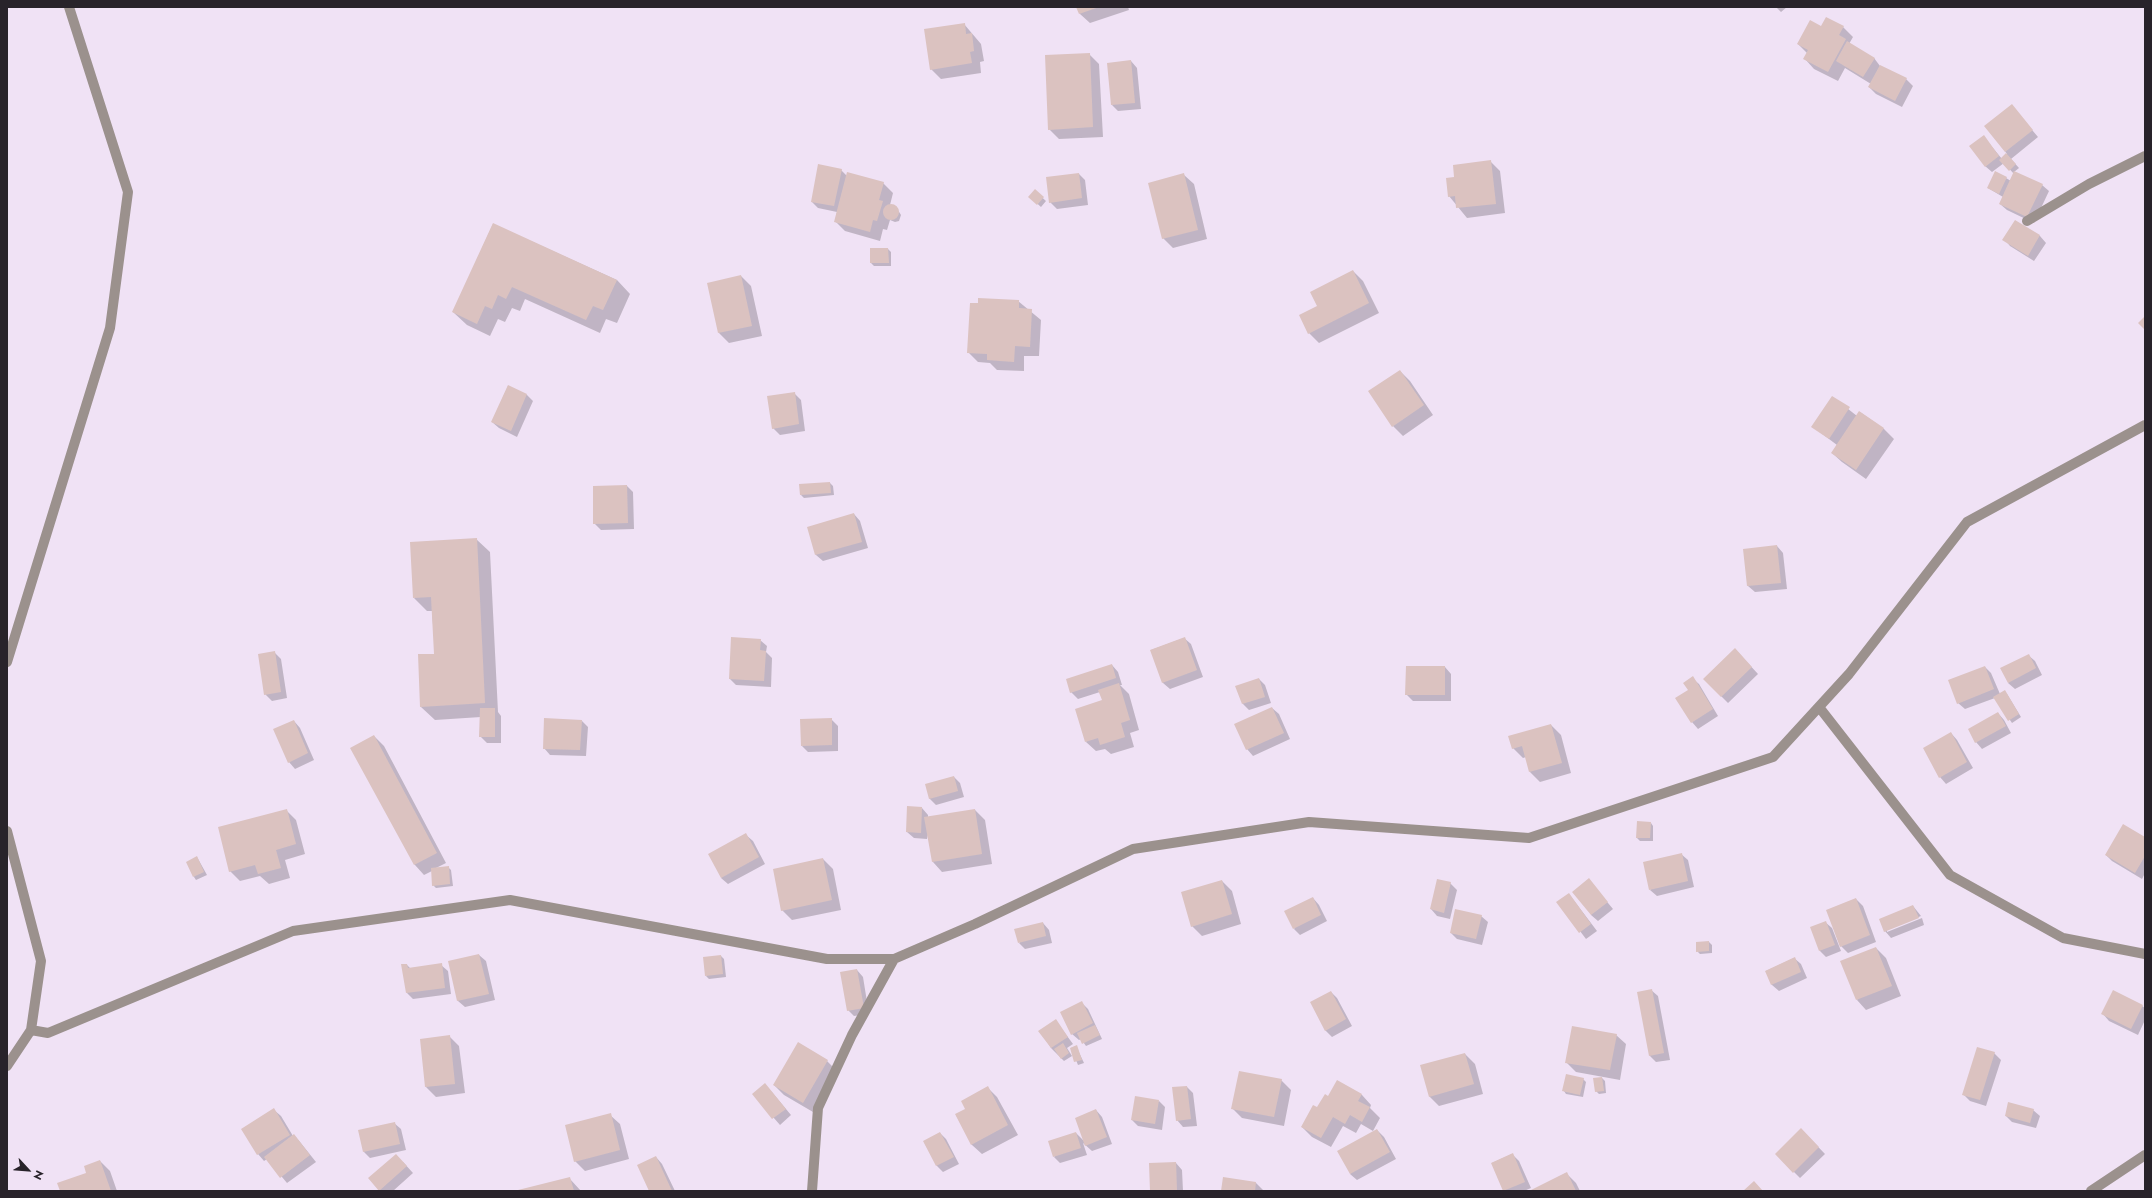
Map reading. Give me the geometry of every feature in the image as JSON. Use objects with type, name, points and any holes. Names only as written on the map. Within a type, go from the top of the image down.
[{"type":"street","points":[[7,662],[110,328],[128,192],[69,7]]},
{"type":"street","points":[[2026,221],[2089,184],[2145,156]]},
{"type":"street","points":[[31,1030],[48,1033],[293,931],[510,900],[827,959],[894,959],[975,924],[1133,849],[1309,822],[1529,838],[1773,757],[1849,674],[1967,522],[2145,425]]},
{"type":"street","points":[[1819,707],[1950,876],[2063,938],[2145,954]]},
{"type":"street","points":[[7,831],[41,961],[31,1030],[7,1066]]},
{"type":"street","points":[[812,1191],[818,1108],[852,1035],[894,959]]},
{"type":"street","points":[[2091,1191],[2145,1155]]},
{"type":"building","points":[[1076,7],[1099,7],[1079,14]]},
{"type":"building","points":[[1826,17],[1844,26],[1839,35],[1846,39],[1828,72],[1803,59],[1808,50],[1797,44],[1810,20],[1821,26]]},
{"type":"building","points":[[965,23],[966,34],[972,33],[974,51],[970,52],[972,63],[930,70],[924,29]]},
{"type":"building","points":[[1847,41],[1875,58],[1863,77],[1836,61]]},
{"type":"building","points":[[1090,53],[1093,127],[1048,130],[1045,55]]},
{"type":"building","points":[[1131,60],[1135,103],[1111,105],[1107,63]]},
{"type":"building","points":[[1880,65],[1907,78],[1895,101],[1868,87]]},
{"type":"building","points":[[2012,104],[2033,130],[2005,152],[1984,126]]},
{"type":"building","points":[[1984,135],[1999,156],[1985,167],[1969,146]]},
{"type":"building","points":[[2006,153],[2016,164],[2009,171],[1999,160]]},
{"type":"building","points":[[1491,160],[1496,204],[1456,208],[1455,196],[1448,197],[1446,178],[1454,177],[1453,165]]},
{"type":"building","points":[[818,164],[842,169],[834,206],[811,202]]},
{"type":"building","points":[[1995,171],[2007,177],[1999,194],[1987,188]]},
{"type":"building","points":[[2014,171],[2043,184],[2027,217],[1999,204]]},
{"type":"building","points":[[847,172],[884,182],[879,200],[883,201],[877,221],[873,220],[870,232],[834,222]]},
{"type":"building","points":[[1079,173],[1082,198],[1049,203],[1046,177]]},
{"type":"building","points":[[1184,173],[1198,230],[1162,239],[1148,183]]},
{"type":"building","points":[[1035,189],[1044,197],[1037,205],[1028,197]]},
{"type":"building","points":[[891,204],[898,209],[899,212],[894,219],[891,220],[884,215],[883,212],[888,205]]},
{"type":"building","points":[[2015,220],[2040,235],[2028,256],[2002,240]]},
{"type":"building","points":[[493,223],[617,280],[603,310],[593,306],[586,320],[512,287],[506,299],[498,295],[492,309],[485,306],[477,324],[452,312]]},
{"type":"building","points":[[870,248],[888,248],[889,263],[870,263]]},
{"type":"building","points":[[1353,270],[1369,303],[1308,334],[1299,315],[1317,306],[1310,292]]},
{"type":"building","points":[[741,275],[752,326],[718,333],[707,283]]},
{"type":"building","points":[[978,298],[1019,300],[1019,308],[1032,309],[1030,347],[1015,346],[1014,362],[987,360],[987,354],[967,353],[970,303],[978,303]]},
{"type":"building","points":[[2145,316],[2145,330],[2138,323]]},
{"type":"building","points":[[1400,370],[1424,405],[1392,427],[1368,391]]},
{"type":"building","points":[[508,385],[527,394],[511,431],[491,422]]},
{"type":"building","points":[[795,392],[799,424],[772,429],[767,396]]},
{"type":"building","points":[[1832,396],[1850,407],[1829,439],[1811,427]]},
{"type":"building","points":[[1859,411],[1884,428],[1856,470],[1831,453]]},
{"type":"building","points":[[830,482],[831,493],[800,495],[799,484]]},
{"type":"building","points":[[627,485],[628,523],[593,524],[593,486]]},
{"type":"building","points":[[854,513],[862,542],[815,555],[807,527]]},
{"type":"building","points":[[477,538],[485,703],[420,707],[418,654],[434,654],[431,597],[413,598],[410,542]]},
{"type":"building","points":[[1777,545],[1781,583],[1747,586],[1743,549]]},
{"type":"building","points":[[731,637],[761,639],[760,650],[766,651],[764,681],[729,679]]},
{"type":"building","points":[[1185,637],[1197,670],[1162,683],[1150,650]]},
{"type":"building","points":[[1735,648],[1752,667],[1721,697],[1703,679]]},
{"type":"building","points":[[275,651],[281,692],[264,695],[258,654]]},
{"type":"building","points":[[2029,654],[2036,668],[2008,683],[2000,668]]},
{"type":"building","points":[[1112,664],[1116,678],[1070,693],[1066,679]]},
{"type":"building","points":[[1406,666],[1445,666],[1445,695],[1405,695]]},
{"type":"building","points":[[1985,666],[1994,689],[1957,704],[1948,680]]},
{"type":"building","points":[[1693,676],[1713,709],[1691,723],[1675,698],[1688,690],[1683,683]]},
{"type":"building","points":[[1259,678],[1265,697],[1242,704],[1235,686]]},
{"type":"building","points":[[1119,683],[1130,720],[1121,723],[1125,737],[1100,745],[1098,738],[1085,742],[1075,709],[1102,700],[1098,690]]},
{"type":"building","points":[[2005,690],[2019,714],[2008,721],[1993,697]]},
{"type":"building","points":[[1272,707],[1284,733],[1246,750],[1234,724]]},
{"type":"building","points":[[480,708],[495,708],[495,737],[479,737]]},
{"type":"building","points":[[1998,712],[2006,726],[1975,743],[1968,729]]},
{"type":"building","points":[[544,718],[582,720],[580,750],[543,749]]},
{"type":"building","points":[[832,718],[832,745],[801,746],[800,719]]},
{"type":"building","points":[[294,720],[308,753],[288,763],[273,729]]},
{"type":"building","points":[[1551,724],[1562,763],[1529,772],[1522,746],[1512,749],[1508,736]]},
{"type":"building","points":[[1951,732],[1967,762],[1939,778],[1923,748]]},
{"type":"building","points":[[374,735],[437,853],[414,865],[350,748]]},
{"type":"building","points":[[954,776],[958,791],[929,799],[925,784]]},
{"type":"building","points":[[907,806],[922,807],[921,833],[906,832]]},
{"type":"building","points":[[287,809],[296,844],[276,850],[281,868],[258,874],[255,865],[229,872],[218,827]]},
{"type":"building","points":[[975,809],[982,854],[932,862],[924,817]]},
{"type":"building","points":[[1637,821],[1651,822],[1650,838],[1636,838]]},
{"type":"building","points":[[2123,824],[2145,837],[2145,856],[2135,873],[2105,855]]},
{"type":"building","points":[[746,833],[759,857],[721,878],[708,854]]},
{"type":"building","points":[[1682,853],[1688,881],[1649,890],[1643,862]]},
{"type":"building","points":[[197,856],[204,872],[193,877],[186,862]]},
{"type":"building","points":[[823,858],[832,900],[781,911],[773,869]]},
{"type":"building","points":[[449,866],[450,884],[432,886],[431,868]]},
{"type":"building","points":[[1589,878],[1608,902],[1591,915],[1572,892]]},
{"type":"building","points":[[1437,879],[1451,882],[1444,913],[1430,909]]},
{"type":"building","points":[[1222,880],[1232,914],[1191,927],[1181,892]]},
{"type":"building","points":[[1569,893],[1591,924],[1579,933],[1556,902]]},
{"type":"building","points":[[1313,897],[1321,915],[1293,929],[1284,911]]},
{"type":"building","points":[[1856,898],[1870,935],[1840,947],[1826,910]]},
{"type":"building","points":[[1913,905],[1919,918],[1884,932],[1879,919]]},
{"type":"building","points":[[1455,909],[1482,915],[1476,939],[1450,933]]},
{"type":"building","points":[[1826,921],[1835,945],[1819,951],[1810,927]]},
{"type":"building","points":[[1043,922],[1046,936],[1018,943],[1014,929]]},
{"type":"building","points":[[1709,941],[1709,951],[1696,952],[1696,942]]},
{"type":"building","points":[[1876,947],[1892,986],[1856,1000],[1840,961]]},
{"type":"building","points":[[479,954],[489,994],[457,1001],[448,961]]},
{"type":"building","points":[[721,955],[723,974],[705,976],[703,957]]},
{"type":"building","points":[[1795,957],[1801,972],[1771,985],[1765,971]]},
{"type":"building","points":[[442,963],[445,988],[406,993],[401,964],[407,964],[408,968]]},
{"type":"building","points":[[857,969],[864,1008],[847,1011],[840,972]]},
{"type":"building","points":[[1652,989],[1664,1053],[1649,1056],[1637,992]]},
{"type":"building","points":[[2113,990],[2143,1005],[2131,1029],[2101,1014]]},
{"type":"building","points":[[1331,991],[1346,1019],[1325,1031],[1310,1002]]},
{"type":"building","points":[[1082,1001],[1093,1023],[1071,1035],[1060,1012]]},
{"type":"building","points":[[1056,1019],[1068,1037],[1051,1048],[1038,1031]]},
{"type":"building","points":[[1095,1025],[1100,1035],[1082,1044],[1077,1033]]},
{"type":"building","points":[[1572,1026],[1617,1034],[1610,1070],[1565,1063]]},
{"type":"building","points":[[450,1035],[455,1084],[425,1087],[420,1039]]},
{"type":"building","points":[[798,1042],[828,1060],[803,1103],[773,1085]]},
{"type":"building","points":[[1063,1043],[1069,1053],[1061,1059],[1054,1049]]},
{"type":"building","points":[[1077,1045],[1082,1060],[1074,1062],[1070,1048]]},
{"type":"building","points":[[1977,1047],[1995,1052],[1980,1100],[1962,1095]]},
{"type":"building","points":[[1465,1053],[1474,1084],[1429,1097],[1420,1065]]},
{"type":"building","points":[[1239,1071],[1282,1079],[1274,1117],[1231,1109]]},
{"type":"building","points":[[1566,1074],[1584,1078],[1580,1095],[1562,1091]]},
{"type":"building","points":[[1602,1077],[1604,1091],[1595,1092],[1593,1078]]},
{"type":"building","points":[[1337,1080],[1362,1094],[1358,1101],[1370,1107],[1362,1122],[1350,1115],[1345,1124],[1333,1117],[1321,1138],[1301,1127],[1313,1105],[1317,1107],[1325,1094],[1328,1096]]},
{"type":"building","points":[[765,1083],[786,1109],[772,1119],[752,1094]]},
{"type":"building","points":[[988,1086],[1008,1125],[971,1145],[955,1114],[965,1109],[961,1101]]},
{"type":"building","points":[[1187,1086],[1191,1119],[1176,1121],[1172,1087]]},
{"type":"building","points":[[1135,1096],[1159,1100],[1155,1124],[1131,1120]]},
{"type":"building","points":[[2008,1102],[2034,1109],[2030,1123],[2005,1116]]},
{"type":"building","points":[[274,1108],[290,1135],[257,1155],[241,1129]]},
{"type":"building","points":[[1096,1109],[1107,1137],[1085,1146],[1075,1118]]},
{"type":"building","points":[[611,1113],[620,1150],[574,1162],[565,1125]]},
{"type":"building","points":[[395,1122],[400,1144],[363,1152],[358,1130]]},
{"type":"building","points":[[1801,1128],[1819,1147],[1793,1173],[1775,1154]]},
{"type":"building","points":[[1377,1129],[1390,1152],[1350,1174],[1337,1151]]},
{"type":"building","points":[[940,1132],[954,1157],[936,1166],[923,1141]]},
{"type":"building","points":[[1076,1132],[1081,1148],[1053,1157],[1048,1141]]},
{"type":"building","points":[[294,1134],[310,1155],[280,1178],[264,1157]]},
{"type":"building","points":[[1513,1153],[1525,1182],[1503,1191],[1491,1163]]},
{"type":"building","points":[[396,1154],[407,1166],[379,1191],[368,1178]]},
{"type":"building","points":[[656,1156],[672,1191],[649,1191],[637,1165]]},
{"type":"building","points":[[100,1160],[111,1191],[60,1191],[57,1183],[86,1173],[84,1166]]},
{"type":"building","points":[[1176,1162],[1177,1191],[1150,1191],[1149,1163]]},
{"type":"building","points":[[1567,1172],[1576,1191],[1529,1191]]},
{"type":"building","points":[[570,1177],[574,1191],[518,1191],[518,1190]]},
{"type":"building","points":[[1223,1177],[1256,1182],[1255,1191],[1221,1191]]},
{"type":"building","points":[[1754,1181],[1763,1191],[1743,1191]]}]
